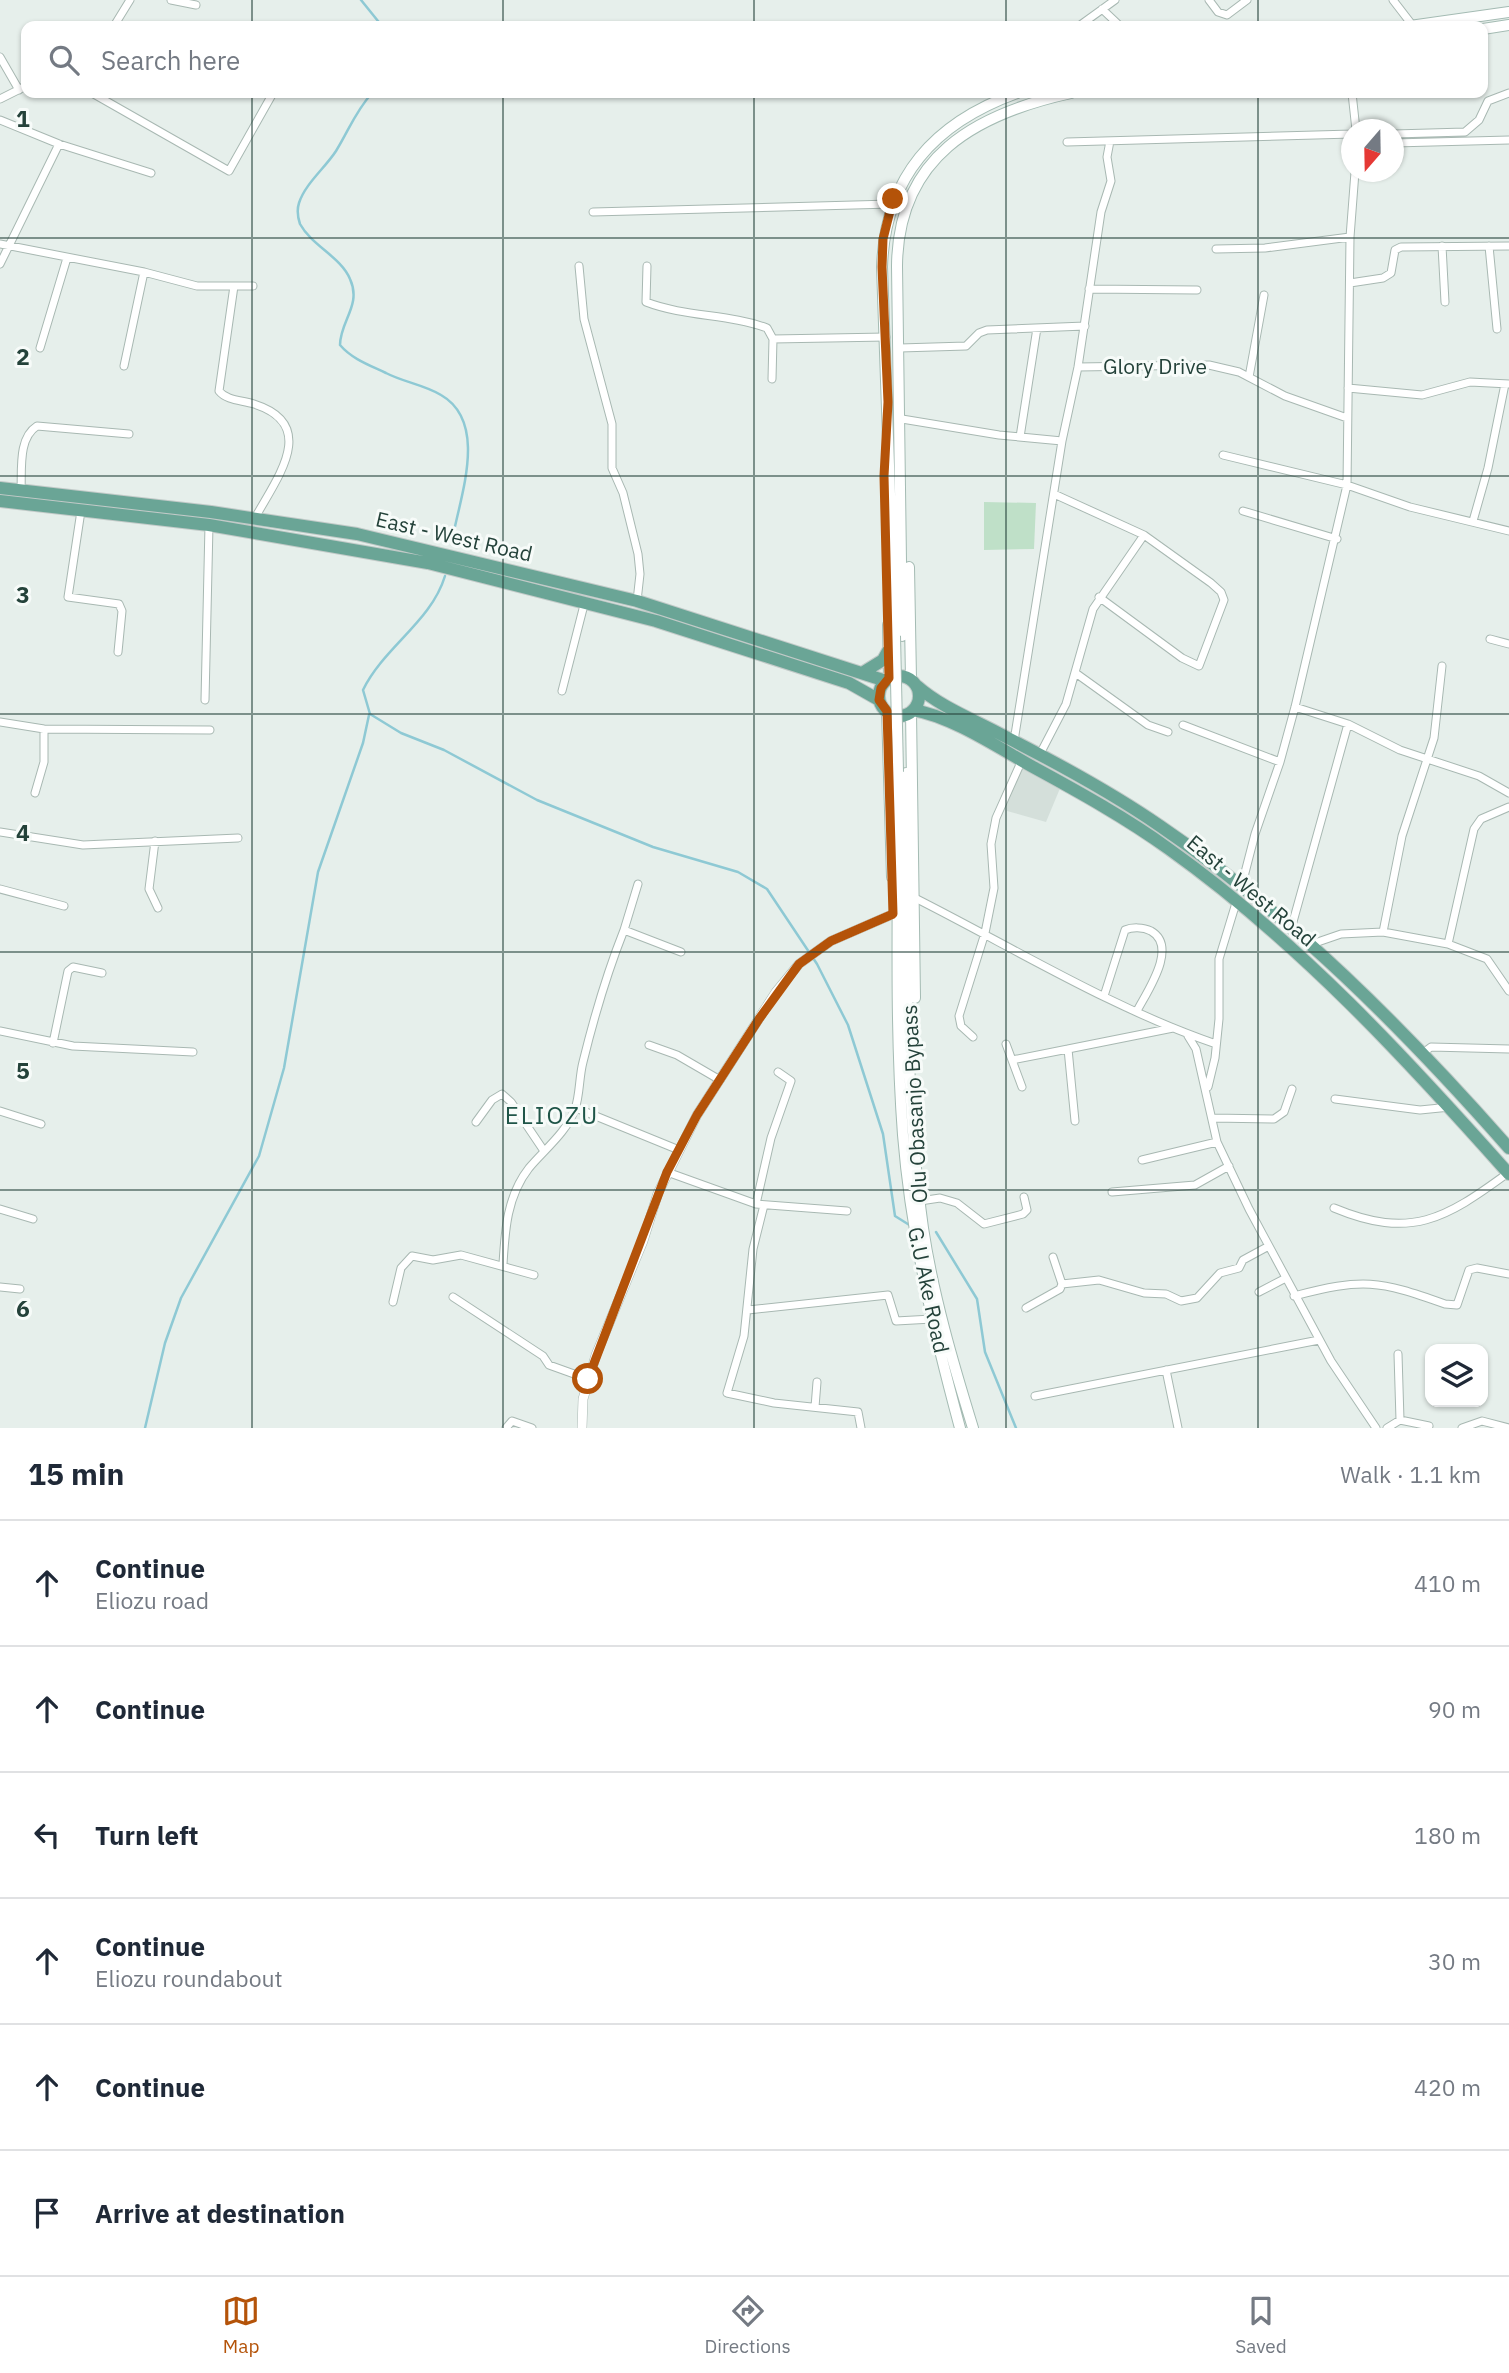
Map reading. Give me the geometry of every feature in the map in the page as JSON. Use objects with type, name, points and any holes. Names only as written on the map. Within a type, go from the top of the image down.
[{"type":"main road","points":[[1446,21],[1509,12]]},
{"type":"main road","points":[[1488,28],[1509,25]]},
{"type":"main road","points":[[905,1046],[916,994],[912,711],[919,699],[914,683],[907,477],[902,419],[894,403],[886,337],[883,239],[891,204],[913,164],[943,134],[980,108],[1005,98]]},
{"type":"main road","points":[[888,680],[884,452],[894,403],[900,348],[898,237],[904,209],[920,177],[947,147],[983,121],[1017,106],[1051,98]]},
{"type":"main road","name":"Olu Obasanjo Bypass","points":[[894,403],[905,1046],[920,1200],[932,1272],[973,1428]]},
{"type":"main road","name":"East - West Road","points":[[0,488],[255,518],[370,537],[637,601],[888,680]]},
{"type":"main road","name":"East - West Road","points":[[0,501],[209,525],[428,563],[586,601],[849,683],[879,700]]},
{"type":"main road","points":[[862,673],[883,660],[888,651]]},
{"type":"main road","points":[[905,1046],[893,914],[887,711],[879,700],[881,688],[888,680],[898,676],[914,683]]},
{"type":"main road","name":"East - West Road","points":[[914,683],[944,705],[1040,754],[1161,826],[1241,888],[1309,945],[1423,1053],[1509,1148]]},
{"type":"main road","points":[[887,711],[902,716],[912,711]]},
{"type":"main road","name":"East - West Road","points":[[912,711],[957,727],[1022,760],[1170,849],[1236,902],[1364,1016],[1451,1107],[1509,1174]]},
{"type":"main road","name":"G.U Ake Road","points":[[905,1046],[906,1167],[932,1319],[960,1428]]},
{"type":"street","points":[[117,21],[130,0]]},
{"type":"street","points":[[171,0],[196,5]]},
{"type":"street","points":[[1086,21],[1115,0]]},
{"type":"street","points":[[1209,0],[1218,12],[1227,15],[1247,0]]},
{"type":"street","points":[[1393,0],[1408,21]]},
{"type":"street","points":[[1102,9],[1115,21]]},
{"type":"street","points":[[0,57],[21,87]]},
{"type":"street","points":[[0,99],[21,88]]},
{"type":"street","points":[[1404,134],[1465,132],[1479,120],[1488,101],[1509,93]]},
{"type":"street","points":[[103,98],[229,172],[270,98]]},
{"type":"street","points":[[1353,98],[1355,119]]},
{"type":"street","points":[[0,120],[59,144],[151,173]]},
{"type":"street","points":[[1066,142],[1341,134]]},
{"type":"street","points":[[1404,142],[1509,140]]},
{"type":"street","points":[[1014,741],[1062,440],[1078,367],[1101,212],[1111,181],[1107,157],[1110,141]]},
{"type":"street","points":[[0,264],[4,245],[59,144]]},
{"type":"street","points":[[1241,888],[1295,707],[1348,485],[1350,237],[1354,182]]},
{"type":"street","points":[[593,212],[891,204]]},
{"type":"street","points":[[1216,249],[1265,248],[1350,237]]},
{"type":"street","points":[[4,245],[144,272],[197,286],[253,286]]},
{"type":"street","points":[[1442,246],[1445,302]]},
{"type":"street","points":[[1489,246],[1497,329]]},
{"type":"street","points":[[1350,283],[1384,278],[1391,273],[1395,250],[1401,247],[1509,246]]},
{"type":"street","points":[[40,348],[67,258]]},
{"type":"street","points":[[579,266],[584,319],[612,424],[612,468],[623,493],[638,554],[640,574],[637,601]]},
{"type":"street","points":[[647,266],[646,302],[700,316],[754,323],[767,328],[773,339],[772,379]]},
{"type":"street","points":[[124,366],[144,272]]},
{"type":"street","points":[[234,286],[219,391],[225,397],[255,404],[278,415],[287,429],[290,452],[255,518]]},
{"type":"street","points":[[1089,289],[1197,290]]},
{"type":"street","points":[[1249,377],[1264,295]]},
{"type":"street","points":[[900,348],[966,346],[979,333],[987,330],[1084,326]]},
{"type":"street","points":[[1020,437],[1037,328]]},
{"type":"street","points":[[773,339],[886,337]]},
{"type":"street","name":"Glory Drive","points":[[1078,367],[1209,365],[1249,377],[1284,396],[1347,418]]},
{"type":"street","points":[[1348,388],[1422,395],[1470,382],[1507,384],[1473,521]]},
{"type":"street","points":[[902,419],[1020,437],[1062,440]]},
{"type":"street","points":[[21,491],[24,440],[29,431],[37,426],[129,434]]},
{"type":"street","points":[[1223,455],[1348,485],[1410,508],[1509,531]]},
{"type":"street","points":[[1054,494],[1144,535],[1221,592],[1224,600],[1202,664],[1182,657],[1099,597]]},
{"type":"street","points":[[1242,511],[1337,539]]},
{"type":"street","points":[[81,512],[68,597],[119,604],[122,611],[118,652]]},
{"type":"street","points":[[205,700],[209,525]]},
{"type":"street","points":[[1040,754],[1066,704],[1077,674],[1093,609],[1144,535]]},
{"type":"street","points":[[562,691],[586,601]]},
{"type":"street","points":[[1490,639],[1509,644]]},
{"type":"street","points":[[1383,932],[1402,836],[1434,738],[1442,666]]},
{"type":"street","points":[[1077,674],[1148,725],[1168,732]]},
{"type":"street","points":[[1295,707],[1348,724],[1376,740],[1479,776],[1509,793]]},
{"type":"street","points":[[0,722],[44,729],[210,730]]},
{"type":"street","points":[[1291,929],[1348,724]]},
{"type":"street","points":[[1183,725],[1280,762]]},
{"type":"street","points":[[35,793],[44,762],[44,729]]},
{"type":"street","points":[[974,1037],[961,1026],[959,1016],[985,933],[994,888],[991,844],[996,818],[1022,760]]},
{"type":"street","points":[[1448,944],[1474,829],[1481,819],[1509,807]]},
{"type":"street","points":[[0,832],[83,845],[238,838]]},
{"type":"street","points":[[155,841],[149,889],[158,908]]},
{"type":"street","points":[[503,1264],[505,1223],[512,1200],[527,1171],[569,1122],[576,1108],[579,1076],[597,1005],[638,884]]},
{"type":"street","points":[[0,889],[64,906]]},
{"type":"street","points":[[915,898],[1104,996],[1188,1036],[1216,1044]]},
{"type":"street","points":[[1207,1091],[1216,1044],[1219,959],[1236,902]]},
{"type":"street","points":[[582,1428],[583,1398],[588,1379],[667,1172],[720,1080],[776,992],[799,964],[822,946],[893,914]]},
{"type":"street","points":[[624,930],[681,952]]},
{"type":"street","points":[[1104,996],[1125,930],[1150,930],[1158,937],[1162,953],[1136,1011]]},
{"type":"street","points":[[1309,945],[1341,934],[1383,932],[1448,944],[1487,959],[1509,991]]},
{"type":"street","points":[[53,1043],[68,971],[73,967],[102,973]]},
{"type":"street","points":[[1012,1060],[1173,1028]]},
{"type":"street","points":[[0,1031],[53,1043],[193,1052]]},
{"type":"street","points":[[1188,1036],[1196,1049],[1217,1142],[1267,1247],[1319,1340],[1376,1428]]},
{"type":"street","points":[[1006,1044],[1022,1087]]},
{"type":"street","points":[[649,1045],[677,1055],[720,1080]]},
{"type":"street","points":[[1423,1053],[1431,1047],[1509,1049]]},
{"type":"street","points":[[1068,1049],[1076,1121]]},
{"type":"street","points":[[778,1072],[791,1081],[790,1091],[771,1138],[753,1249],[744,1336],[727,1393],[774,1403],[858,1412],[862,1428]]},
{"type":"street","points":[[1213,1118],[1274,1119],[1281,1116],[1292,1088]]},
{"type":"street","points":[[476,1122],[492,1100],[502,1094],[544,1151]]},
{"type":"street","points":[[1335,1099],[1420,1110],[1451,1107]]},
{"type":"street","points":[[576,1108],[679,1150]]},
{"type":"street","points":[[0,1111],[41,1124]]},
{"type":"street","points":[[1142,1160],[1217,1142]]},
{"type":"street","points":[[1111,1192],[1195,1185],[1229,1166]]},
{"type":"street","points":[[667,1172],[760,1205],[846,1211]]},
{"type":"street","points":[[1334,1208],[1365,1221],[1419,1223],[1466,1204],[1509,1174]]},
{"type":"street","points":[[920,1200],[940,1198],[957,1203],[984,1224],[1023,1214],[1027,1210],[1024,1197]]},
{"type":"street","points":[[0,1209],[33,1219]]},
{"type":"street","points":[[1062,1284],[1100,1280],[1144,1293],[1166,1294],[1181,1301],[1189,1300],[1197,1298],[1220,1273],[1239,1268],[1243,1260],[1267,1247]]},
{"type":"street","points":[[393,1301],[401,1268],[406,1259],[412,1256],[433,1260],[461,1255],[503,1264],[534,1275]]},
{"type":"street","points":[[1026,1308],[1060,1289],[1062,1284],[1053,1258]]},
{"type":"street","points":[[1294,1296],[1342,1283],[1372,1282],[1457,1305],[1469,1270],[1477,1268],[1509,1274]]},
{"type":"street","points":[[1259,1292],[1284,1279]]},
{"type":"street","points":[[0,1287],[20,1289]]},
{"type":"street","points":[[748,1310],[888,1295],[896,1321],[932,1319]]},
{"type":"street","points":[[453,1297],[543,1356],[549,1365],[588,1379]]},
{"type":"street","points":[[1035,1396],[1319,1340]]},
{"type":"street","points":[[1398,1354],[1400,1420]]},
{"type":"street","points":[[1167,1370],[1178,1428]]},
{"type":"street","points":[[815,1407],[817,1382]]},
{"type":"street","points":[[1387,1428],[1400,1420],[1429,1426]]},
{"type":"street","points":[[506,1428],[512,1421],[532,1428]]},
{"type":"street","points":[[1462,1428],[1482,1421],[1508,1428]]},
{"type":"shaded area","points":[[1022,765],[1061,786],[1046,822],[1007,811],[1007,801]]},
{"type":"green space","points":[[984,502],[1036,503],[1034,549],[984,550]]},
{"type":"waterway","points":[[361,0],[378,21]]},
{"type":"waterway","points":[[368,98],[336,151],[302,196],[298,205],[299,219],[305,232],[346,271],[353,288],[354,297],[340,345],[367,364],[441,395],[455,407],[464,423],[468,440],[468,460],[453,536]]},
{"type":"waterway","points":[[445,576],[429,607],[383,661],[363,690],[370,714],[401,733],[444,750],[537,800],[653,847],[738,872],[767,889],[817,964],[848,1025],[883,1134],[895,1216],[911,1226]]},
{"type":"waterway","points":[[145,1428],[165,1343],[181,1298],[259,1156],[284,1068],[318,872],[363,743],[369,715]]},
{"type":"waterway","points":[[936,1232],[977,1299],[985,1352],[1016,1428]]},
{"type":"district","name":"ELIOZU","points":[[552,1116]]},
{"type":"route","points":[[588,1379],[626,1286],[667,1172],[674,1164],[697,1115],[786,977],[822,946],[893,914],[887,711],[879,700],[881,688],[889,678],[884,476],[888,402],[882,267],[883,239],[893,199]]}]
